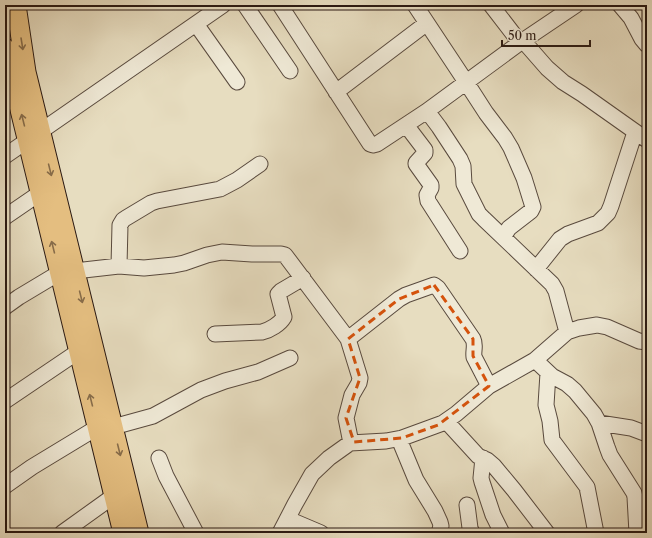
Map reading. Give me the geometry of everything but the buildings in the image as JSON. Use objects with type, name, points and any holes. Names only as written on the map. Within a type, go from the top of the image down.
[{"type":"main road","points":[[16,5],[26,72],[40,193],[67,272],[79,351],[106,427],[139,533]]},
{"type":"main road","points":[[5,48],[34,136],[106,427],[114,495],[123,533]]},
{"type":"street","points":[[5,156],[223,5]]},
{"type":"street","points":[[245,5],[290,71]]},
{"type":"street","points":[[280,5],[372,145],[377,144],[427,111],[572,6]]},
{"type":"street","points":[[415,5],[486,113],[506,138],[524,178],[533,207],[531,211],[507,230],[503,237]]},
{"type":"street","points":[[492,5],[518,40],[526,44],[547,68],[563,82],[641,136],[608,213],[598,223],[568,234],[560,239],[536,269]]},
{"type":"street","points":[[620,5],[631,18],[642,39],[647,45]]},
{"type":"street","points":[[336,92],[427,23]]},
{"type":"street","points":[[196,24],[237,82]]},
{"type":"street","points":[[427,111],[462,162],[464,184],[479,214],[552,284],[556,291],[566,332]]},
{"type":"street","points":[[406,125],[425,150],[425,154],[416,164],[431,185],[427,195],[428,201],[460,251]]},
{"type":"street","points":[[119,266],[120,225],[123,220],[157,201],[220,189],[237,180],[260,164]]},
{"type":"street","points":[[5,217],[40,193]]},
{"type":"street","points":[[5,307],[19,297],[67,272],[119,266],[144,268],[174,265],[222,252],[283,254],[287,256],[348,339],[360,378],[359,383],[352,395],[346,417],[351,443]]},
{"type":"street","points":[[215,334],[262,332],[268,330],[282,321],[284,317],[278,294],[303,278]]},
{"type":"street","points":[[348,339],[406,295],[434,285],[438,288],[473,339],[475,345],[474,357],[489,386]]},
{"type":"street","points":[[280,533],[312,474],[329,458],[351,443],[399,439],[446,421],[489,386],[535,360],[566,332],[597,325],[607,327],[639,341],[647,342]]},
{"type":"street","points":[[5,401],[79,351]]},
{"type":"street","points":[[5,486],[39,463],[106,427],[153,416],[201,390],[225,381],[258,372],[290,358]]},
{"type":"street","points":[[535,360],[548,373],[577,392],[594,414],[599,423],[610,455],[634,493],[637,533]]},
{"type":"street","points":[[548,373],[546,405],[552,440],[587,487],[596,533]]},
{"type":"street","points":[[446,421],[478,456],[487,460],[494,466],[546,533]]},
{"type":"street","points":[[599,423],[631,428],[647,434]]},
{"type":"street","points":[[399,439],[416,480],[440,522],[441,526],[439,533]]},
{"type":"street","points":[[159,458],[166,476],[196,533]]},
{"type":"street","points":[[483,458],[482,482],[493,515],[502,533]]},
{"type":"street","points":[[62,533],[114,495]]},
{"type":"street","points":[[467,504],[472,533]]},
{"type":"street","points":[[288,519],[321,533]]},
{"type":"highlighted area","points":[[434,285],[473,339],[473,356],[489,386],[438,425],[402,438],[354,442],[346,418],[360,378],[348,339],[399,299]]}]
